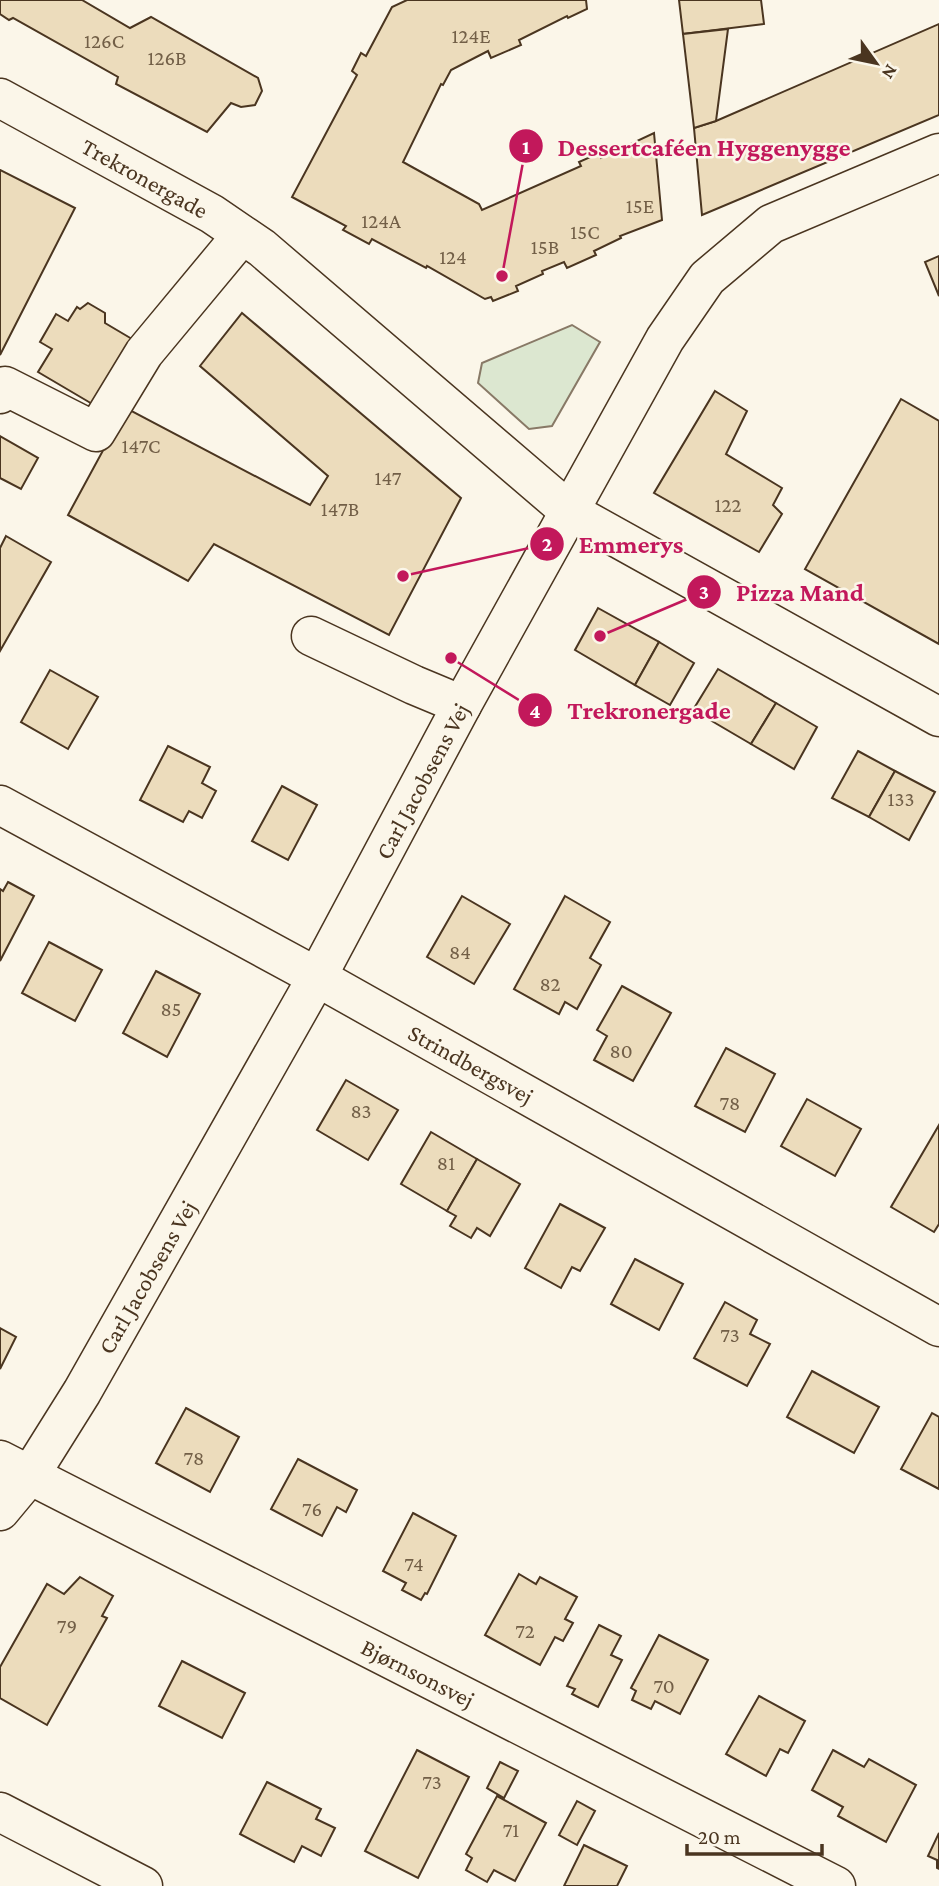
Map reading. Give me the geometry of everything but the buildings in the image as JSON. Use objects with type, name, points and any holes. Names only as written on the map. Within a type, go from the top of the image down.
[{"type":"street","name":"Trekronergade","points":[[0,98],[212,214],[262,248],[569,510],[939,717]]},
{"type":"street","name":"Carl Jacobsens Vej","points":[[0,1511],[15,1467],[82,1392],[317,977],[569,510],[665,339],[707,278],[771,224],[939,153]]},
{"type":"street","points":[[0,394],[5,386],[96,432],[144,353],[242,235]]},
{"type":"street","points":[[311,636],[462,705]]},
{"type":"street","name":"Strindbergsvej","points":[[0,805],[317,977],[939,1327]]},
{"type":"street","name":"Bjørnsonsvej","points":[[15,1467],[836,1886]]},
{"type":"street","points":[[0,1812],[144,1886]]},
{"type":"green space","points":[[572,325],[600,342],[552,426],[529,429],[478,383],[482,363]]},
{"type":"place","name":"Dessertcaféen Hyggenygge","points":[[502,276]]},
{"type":"place","name":"Emmerys","points":[[403,576]]},
{"type":"place","name":"Pizza Mand","points":[[600,636]]},
{"type":"place","name":"Trekronergade","points":[[451,658]]}]
